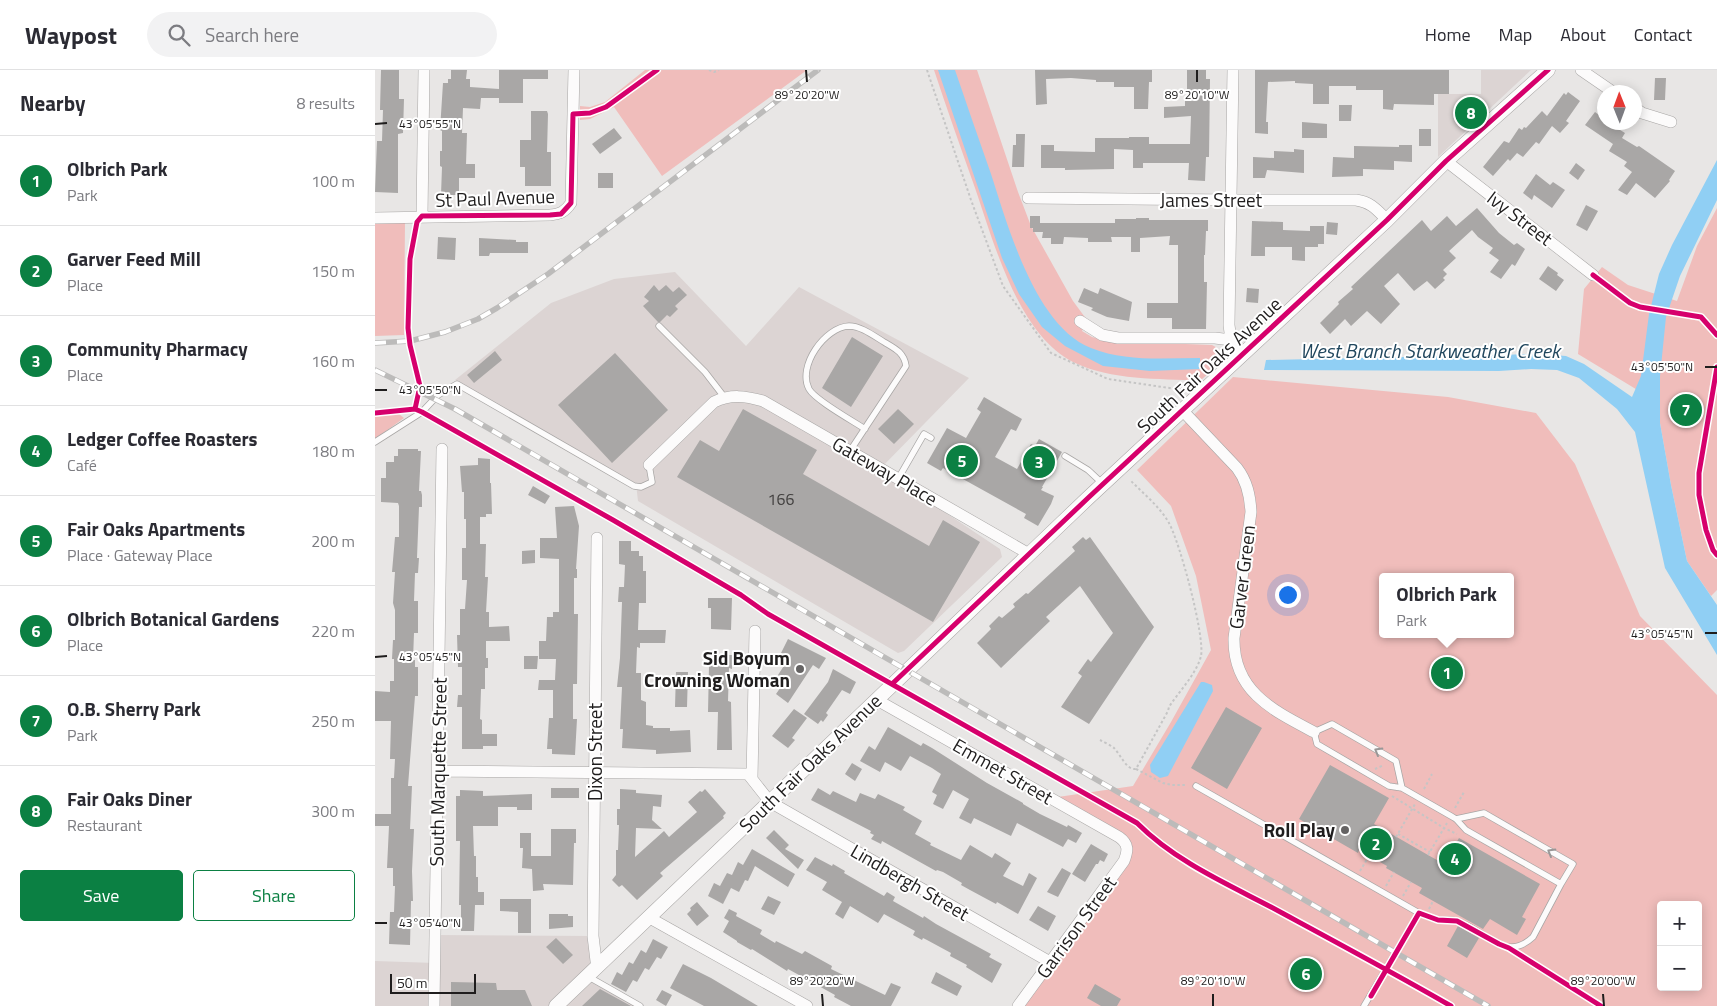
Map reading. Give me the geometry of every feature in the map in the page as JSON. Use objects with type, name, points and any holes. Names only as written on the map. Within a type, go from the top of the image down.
[{"type":"street","points":[[422,216],[424,70]]},
{"type":"street","name":"St Paul Avenue","points":[[375,218],[561,214],[571,203],[574,70]]},
{"type":"street","points":[[1233,70],[1229,325],[1231,340],[1242,354]]},
{"type":"street","name":"South Fair Oaks Avenue","points":[[556,1006],[1103,484],[1387,220],[1446,161],[1548,70]]},
{"type":"street","points":[[1581,70],[1603,85]]},
{"type":"street","points":[[1642,114],[1671,122]]},
{"type":"street","name":"Ivy Street","points":[[1446,161],[1593,274]]},
{"type":"street","name":"James Street","points":[[1028,198],[1356,200],[1366,201],[1387,220]]},
{"type":"street","points":[[1080,322],[1102,335],[1118,338],[1215,338],[1231,340]]},
{"type":"street","name":"Gateway Place","points":[[725,398],[737,396],[750,397],[763,401],[1029,554]]},
{"type":"street","points":[[649,465],[714,402],[725,398]]},
{"type":"street","name":"Garver Green","points":[[1182,410],[1237,468],[1243,476],[1249,492],[1251,512],[1234,638],[1238,669],[1256,696],[1289,719],[1314,732]]},
{"type":"street","name":"South Marquette Street","points":[[434,1006],[442,449]]},
{"type":"street","name":"Dixon Street","points":[[597,538],[593,936],[595,961],[598,965]]},
{"type":"street","points":[[753,778],[755,631]]},
{"type":"street","name":"Emmet Street","points":[[877,700],[1119,837],[1127,846]]},
{"type":"street","points":[[438,770],[749,774],[770,802]]},
{"type":"street","name":"Lindbergh Street","points":[[770,802],[1050,962]]},
{"type":"street","name":"Garrison Street","points":[[1018,1006],[1124,861],[1128,851],[1127,846]]},
{"type":"street","points":[[649,917],[807,1006]]},
{"type":"lane","points":[[659,326],[705,372],[725,398]]},
{"type":"lane","points":[[850,452],[865,429],[906,366],[902,354],[894,347],[859,328],[850,326],[830,332],[807,364],[806,377],[809,390],[865,429]]},
{"type":"lane","points":[[375,442],[422,412],[438,395],[457,384],[634,486],[641,487],[652,482],[649,465]]},
{"type":"lane","points":[[898,479],[924,434],[931,438]]},
{"type":"lane","points":[[1065,456],[1088,470],[1103,484]]},
{"type":"lane","points":[[1402,788],[1395,761],[1332,724],[1314,732],[1317,744],[1389,786],[1402,788],[1456,819],[1466,830],[1561,884]]},
{"type":"lane","points":[[1196,786],[1419,913],[1438,920],[1457,921],[1509,948],[1527,943],[1533,937],[1573,864],[1484,813],[1456,819]]},
{"type":"lane","points":[[1364,1006],[1419,913]]},
{"type":"lane","points":[[587,976],[640,1006]]},
{"type":"path","points":[[709,70],[714,72],[719,70]]},
{"type":"path","points":[[927,70],[971,200],[1003,286],[1051,353],[1109,379],[1183,390]]},
{"type":"path","points":[[1131,481],[1153,502],[1169,522],[1181,552],[1202,644],[1198,664],[1169,707],[1137,769]]},
{"type":"path","points":[[1100,740],[1113,748],[1128,767],[1132,769],[1137,769],[1163,783],[1196,786]]},
{"type":"path","points":[[1398,834],[1430,852]]},
{"type":"path","points":[[1357,878],[1369,856]]},
{"type":"path","points":[[1383,892],[1394,872]]},
{"type":"path","points":[[1400,902],[1411,882]]},
{"type":"shaded area","points":[[645,70],[807,70],[662,176],[614,107],[590,119],[580,120],[580,106],[590,107],[605,102]]},
{"type":"shaded area","points":[[934,70],[977,70],[1031,226],[1073,301],[1087,320],[1082,331],[1092,337],[1107,341],[1212,345],[1219,349],[1221,359],[1210,373],[1200,381],[1135,378],[1103,373],[1073,362],[1054,349],[1037,331],[1023,309],[1000,260]]},
{"type":"shaded area","points":[[1481,70],[1531,70],[1438,157],[1438,94],[1481,94]]},
{"type":"shaded area","points":[[1717,208],[1717,590],[1711,596],[1687,561],[1660,423],[1649,397],[1578,354],[1584,289],[1602,267],[1628,285],[1677,301],[1697,246]]},
{"type":"shaded area","points":[[405,222],[404,335],[375,336],[375,223]]},
{"type":"shaded area","points":[[675,272],[746,346],[799,287],[969,378],[880,469],[1000,549],[1002,557],[904,651],[898,653],[638,501],[636,484],[455,380],[551,303],[614,279]]},
{"type":"shaded area","points":[[1233,377],[1448,397],[1536,413],[1575,464],[1640,616],[1717,695],[1717,1006],[1018,1006],[1124,861],[1127,846],[1051,798],[1133,786],[1211,650],[1196,576],[1171,506],[1137,470]]},
{"type":"shaded area","points":[[399,414],[404,418],[375,439],[375,416]]},
{"type":"shaded area","points":[[435,935],[593,936],[596,961],[587,975],[640,1006],[375,1006],[375,961],[435,963]]},
{"type":"water","points":[[938,70],[955,70],[1015,246],[1039,297],[1054,319],[1071,336],[1091,348],[1131,357],[1158,359],[1200,358],[1200,369],[1150,371],[1103,366],[1065,346],[1042,327],[1019,294],[1002,258]]},
{"type":"water","points":[[1717,160],[1717,200],[1680,276],[1666,317],[1660,376],[1660,423],[1687,561],[1717,605],[1717,655],[1665,568],[1635,432],[1617,409],[1579,378],[1557,370],[1531,369],[1499,371],[1264,370],[1266,360],[1540,354],[1566,356],[1584,364],[1632,397],[1641,376],[1649,314],[1659,274],[1672,245]]},
{"type":"water","points":[[1201,682],[1212,685],[1213,691],[1168,776],[1160,778],[1151,772],[1150,765]]},
{"type":"building","points":[[381,70],[399,70],[399,99],[404,99],[403,133],[398,134],[398,193],[375,192],[377,141],[382,141],[383,110],[380,110]]},
{"type":"building","points":[[451,70],[467,70],[466,79],[470,79],[470,87],[499,89],[499,70],[548,70],[548,79],[523,79],[523,103],[499,103],[499,98],[481,98],[480,109],[463,108],[462,133],[467,133],[466,164],[475,164],[475,178],[459,178],[459,195],[441,195],[442,167],[440,166],[440,151],[442,151],[442,131],[440,130],[443,83],[448,83],[448,79],[451,79]]},
{"type":"building","points":[[1035,70],[1152,70],[1152,82],[1149,82],[1148,109],[1134,109],[1134,87],[1114,87],[1114,82],[1096,82],[1096,80],[1071,78],[1046,79],[1047,104],[1036,105]]},
{"type":"building","points":[[1187,70],[1206,70],[1206,79],[1210,79],[1209,157],[1206,157],[1205,181],[1188,180],[1189,163],[1143,163],[1143,168],[1133,168],[1133,150],[1114,149],[1114,169],[1065,170],[1065,168],[1041,168],[1041,145],[1054,145],[1054,151],[1095,152],[1095,138],[1129,137],[1149,137],[1149,144],[1190,144],[1191,116],[1164,118],[1164,107],[1185,106],[1185,99],[1187,99]]},
{"type":"building","points":[[1255,70],[1449,70],[1449,94],[1434,94],[1434,105],[1394,104],[1393,110],[1383,109],[1383,90],[1356,90],[1356,86],[1329,86],[1329,104],[1313,104],[1313,84],[1295,83],[1295,81],[1268,82],[1266,122],[1268,122],[1268,134],[1255,133]]},
{"type":"building","points":[[1655,78],[1666,78],[1665,100],[1654,100]]},
{"type":"building","points":[[1568,92],[1580,101],[1566,121],[1569,123],[1560,133],[1552,126],[1539,144],[1536,142],[1523,157],[1517,153],[1510,161],[1508,159],[1493,176],[1483,167],[1504,141],[1509,143],[1519,128],[1522,130],[1524,127],[1526,128],[1542,111],[1547,116],[1564,93],[1566,95]]},
{"type":"building","points":[[1464,98],[1480,98],[1480,107],[1464,122]]},
{"type":"building","points":[[1339,105],[1352,105],[1351,121],[1339,121]]},
{"type":"building","points":[[531,111],[547,111],[548,114],[547,152],[551,152],[551,186],[525,186],[525,167],[520,167],[520,140],[531,140]]},
{"type":"building","points":[[1595,112],[1597,114],[1597,130],[1620,130],[1625,133],[1622,138],[1637,147],[1639,146],[1675,171],[1670,181],[1655,198],[1636,183],[1627,195],[1618,190],[1632,172],[1624,166],[1627,162],[1609,151],[1613,144],[1585,125]]},
{"type":"building","points":[[1302,122],[1327,124],[1327,138],[1302,138]]},
{"type":"building","points":[[614,128],[622,138],[600,154],[592,144]]},
{"type":"building","points":[[1419,129],[1431,129],[1431,146],[1419,146]]},
{"type":"building","points":[[1016,134],[1025,134],[1024,167],[1012,167],[1013,145],[1016,145]]},
{"type":"building","points":[[1399,145],[1412,145],[1412,162],[1394,161],[1394,170],[1363,169],[1363,176],[1332,177],[1333,157],[1354,158],[1354,146],[1399,147]]},
{"type":"building","points":[[1294,149],[1304,150],[1304,173],[1267,170],[1265,178],[1253,178],[1253,157],[1274,158],[1274,151],[1294,152]]},
{"type":"building","points":[[1576,163],[1585,170],[1578,180],[1569,173]]},
{"type":"building","points":[[598,173],[613,173],[613,188],[598,188]]},
{"type":"building","points":[[1536,174],[1550,185],[1553,182],[1565,190],[1552,208],[1534,195],[1532,200],[1523,193]]},
{"type":"building","points":[[1586,205],[1598,211],[1587,231],[1576,225]]},
{"type":"building","points":[[1477,208],[1499,233],[1514,245],[1517,243],[1525,249],[1515,266],[1512,264],[1501,279],[1490,272],[1499,260],[1489,253],[1493,248],[1472,230],[1449,251],[1456,258],[1443,270],[1447,274],[1443,278],[1445,280],[1435,289],[1427,281],[1414,291],[1398,273],[1384,286],[1400,304],[1381,324],[1367,311],[1351,326],[1345,319],[1330,334],[1320,323],[1339,304],[1338,302],[1353,289],[1351,287],[1422,220],[1431,231],[1447,216],[1456,226]]},
{"type":"building","points":[[1030,216],[1040,216],[1040,223],[1115,223],[1115,219],[1136,218],[1149,218],[1149,220],[1208,220],[1204,255],[1204,282],[1207,282],[1206,329],[1172,329],[1172,318],[1147,318],[1147,303],[1178,303],[1178,245],[1169,245],[1170,236],[1140,238],[1140,252],[1131,252],[1131,237],[1111,237],[1112,242],[1088,242],[1088,238],[1064,237],[1063,244],[1051,244],[1051,238],[1042,238],[1043,232],[1033,232],[1033,228],[1030,228]]},
{"type":"building","points":[[1252,221],[1283,222],[1283,230],[1310,231],[1310,226],[1324,226],[1324,244],[1318,244],[1318,247],[1305,247],[1305,261],[1292,260],[1292,247],[1265,247],[1265,256],[1251,256]]},
{"type":"building","points":[[1327,222],[1338,223],[1337,235],[1326,234]]},
{"type":"building","points":[[438,237],[456,238],[455,260],[437,259]]},
{"type":"building","points":[[479,238],[528,242],[528,253],[490,253],[489,256],[479,256]]},
{"type":"building","points":[[1548,266],[1564,280],[1556,291],[1539,279]]},
{"type":"building","points":[[654,285],[659,291],[666,285],[673,292],[679,287],[687,295],[675,306],[678,309],[670,317],[667,315],[660,322],[643,306],[649,301],[644,297]]},
{"type":"building","points":[[1084,288],[1098,294],[1100,288],[1132,302],[1129,321],[1107,317],[1091,310],[1093,308],[1078,302]]},
{"type":"building","points":[[1247,288],[1259,289],[1258,303],[1246,302]]},
{"type":"building","points":[[852,337],[883,356],[851,407],[822,388]]},
{"type":"building","points":[[495,351],[502,360],[474,383],[467,375]]},
{"type":"building","points":[[615,353],[668,410],[612,463],[558,405]]},
{"type":"building","points":[[984,397],[1022,419],[1016,431],[1011,429],[995,457],[1017,469],[1031,444],[1035,446],[1039,439],[1062,452],[1041,490],[1054,496],[1038,526],[1024,518],[1026,514],[943,468],[941,471],[927,463],[947,428],[966,438],[981,412],[977,409]]},
{"type":"building","points":[[743,409],[817,450],[803,474],[929,546],[943,520],[980,542],[933,622],[677,477],[700,440],[719,451]]},
{"type":"building","points":[[898,409],[914,424],[894,444],[878,429]]},
{"type":"building","points":[[398,449],[418,449],[418,451],[421,451],[419,491],[421,491],[422,495],[422,507],[419,507],[417,558],[419,558],[418,573],[415,573],[414,601],[418,601],[418,633],[414,633],[413,660],[415,660],[415,667],[418,667],[418,696],[415,696],[408,786],[412,786],[410,829],[414,829],[410,945],[389,944],[390,912],[394,912],[395,886],[393,886],[393,868],[387,868],[389,826],[375,826],[375,814],[391,814],[391,778],[394,778],[395,759],[390,759],[391,721],[375,721],[375,691],[390,692],[390,681],[394,681],[394,659],[392,659],[393,640],[395,640],[395,610],[393,603],[395,572],[392,572],[395,537],[399,537],[399,506],[398,503],[381,502],[381,478],[386,478],[386,462],[394,462],[394,456],[398,456]]},
{"type":"building","points":[[478,458],[490,459],[492,514],[480,517],[480,544],[486,544],[485,577],[488,577],[486,612],[489,612],[489,627],[509,626],[510,641],[486,641],[488,668],[485,668],[485,689],[481,689],[480,719],[482,720],[482,734],[497,734],[497,746],[483,746],[483,749],[462,749],[462,707],[457,707],[458,695],[462,695],[462,667],[458,667],[457,635],[460,635],[460,609],[465,609],[467,580],[462,580],[462,548],[466,548],[466,519],[464,519],[464,492],[462,492],[460,466],[478,465]]},
{"type":"building","points":[[533,486],[550,496],[545,504],[528,495]]},
{"type":"building","points":[[574,506],[579,526],[577,578],[574,578],[574,614],[578,614],[577,684],[573,684],[573,719],[577,719],[575,755],[552,754],[552,749],[547,749],[549,718],[553,718],[553,690],[538,690],[539,680],[555,680],[556,659],[539,659],[539,641],[546,641],[547,617],[553,617],[553,612],[559,612],[559,559],[540,558],[540,538],[557,538],[555,507]]},
{"type":"building","points":[[1083,537],[1086,540],[1090,537],[1154,627],[1089,724],[1061,707],[1082,676],[1078,673],[1088,659],[1091,662],[1113,633],[1080,586],[1046,617],[1050,621],[1001,668],[977,643],[991,629],[989,626],[999,616],[1002,618],[1015,607],[1013,604],[1026,593],[1028,594],[1075,551],[1072,547]]},
{"type":"building","points":[[619,541],[631,541],[631,551],[639,551],[639,556],[643,556],[643,571],[646,571],[646,603],[639,603],[638,630],[666,630],[665,643],[640,643],[640,648],[637,647],[636,673],[641,673],[641,700],[646,702],[646,725],[653,726],[653,728],[670,728],[670,731],[690,730],[691,752],[656,754],[656,750],[622,748],[623,729],[620,729],[622,687],[617,687],[622,602],[618,602],[619,587],[624,587],[625,565],[619,564]]},
{"type":"building","points":[[535,550],[535,563],[522,564],[522,551]]},
{"type":"building","points":[[708,598],[732,598],[731,630],[711,629],[711,608],[708,608]]},
{"type":"building","points":[[788,639],[826,658],[819,669],[813,665],[788,703],[776,694],[785,681],[778,675],[789,658],[781,653]]},
{"type":"building","points":[[712,655],[732,655],[732,669],[729,668],[728,701],[731,702],[732,750],[717,750],[718,712],[708,712],[709,666],[711,666]]},
{"type":"building","points":[[524,656],[538,656],[537,669],[524,669]]},
{"type":"building","points":[[833,669],[856,682],[850,694],[842,690],[826,713],[828,715],[823,722],[821,720],[818,724],[804,714],[828,682]]},
{"type":"building","points":[[676,672],[688,672],[687,707],[675,707]]},
{"type":"building","points":[[1226,707],[1262,728],[1227,789],[1191,768]]},
{"type":"building","points":[[794,709],[807,718],[792,738],[795,740],[788,748],[772,736]]},
{"type":"building","points":[[888,727],[921,746],[923,743],[932,748],[1040,814],[1067,827],[1068,825],[1082,833],[1076,843],[1068,839],[1063,847],[1017,823],[1011,836],[974,818],[971,824],[959,818],[969,799],[953,790],[943,809],[933,804],[937,795],[932,792],[941,774],[932,768],[910,756],[901,771],[885,762],[880,772],[860,761],[869,746],[875,750]]},
{"type":"building","points":[[852,763],[862,769],[855,781],[845,774]]},
{"type":"building","points":[[1330,765],[1389,798],[1374,824],[1428,855],[1444,864],[1459,838],[1540,884],[1522,917],[1526,919],[1517,935],[1490,919],[1483,929],[1419,893],[1422,888],[1386,868],[1387,866],[1359,850],[1358,853],[1299,819]]},
{"type":"building","points":[[551,788],[579,788],[579,798],[551,798]]},
{"type":"building","points":[[818,788],[830,795],[833,791],[856,802],[860,793],[875,799],[878,794],[905,807],[903,810],[922,821],[915,834],[931,843],[930,845],[961,860],[970,845],[992,858],[995,853],[1011,863],[1003,876],[1023,886],[1029,873],[1037,878],[1018,914],[961,885],[962,883],[943,872],[936,871],[882,841],[881,844],[871,839],[874,835],[870,833],[871,831],[811,800]]},
{"type":"building","points":[[620,789],[636,790],[636,793],[662,795],[661,807],[653,806],[652,820],[662,829],[636,828],[635,857],[664,831],[669,837],[697,812],[688,802],[700,791],[702,792],[705,789],[726,813],[723,816],[724,818],[660,873],[663,876],[637,900],[622,885],[619,887],[612,880],[616,875],[619,825],[617,825],[617,809],[620,809]]},
{"type":"building","points":[[460,790],[483,791],[483,796],[532,794],[532,810],[517,810],[517,807],[498,807],[498,826],[473,826],[478,892],[484,892],[484,905],[475,905],[474,931],[461,931],[461,905],[459,905],[460,841],[456,841],[456,796],[460,796]]},
{"type":"building","points":[[551,829],[576,829],[573,885],[543,884],[544,890],[533,891],[532,869],[522,868],[523,848],[520,848],[520,833],[531,833],[531,856],[551,856]]},
{"type":"building","points":[[774,830],[789,845],[785,849],[804,860],[798,869],[766,838]]},
{"type":"building","points":[[1091,844],[1108,854],[1104,862],[1100,860],[1096,864],[1085,882],[1072,874]]},
{"type":"building","points":[[752,849],[795,874],[788,887],[755,866],[748,881],[745,880],[739,892],[731,888],[723,904],[708,896],[714,883],[720,886],[727,873],[732,875],[738,862],[743,865]]},
{"type":"building","points":[[815,857],[832,866],[833,864],[845,871],[844,873],[884,896],[887,892],[895,897],[893,901],[923,918],[924,916],[991,954],[989,957],[1002,964],[992,983],[966,967],[967,965],[950,956],[951,953],[923,938],[922,940],[913,935],[915,931],[884,914],[878,923],[850,906],[843,919],[835,914],[842,902],[822,890],[827,882],[806,870]]},
{"type":"building","points":[[1062,868],[1071,873],[1058,897],[1047,892]]},
{"type":"building","points":[[768,896],[781,902],[774,915],[761,909]]},
{"type":"building","points":[[500,899],[531,899],[531,933],[518,933],[518,912],[500,911]]},
{"type":"building","points":[[697,902],[709,916],[697,926],[687,914],[691,910],[690,908]]},
{"type":"building","points":[[1038,906],[1056,916],[1048,931],[1029,920]]},
{"type":"building","points":[[729,909],[737,913],[736,916],[762,930],[760,934],[775,943],[776,941],[802,954],[805,951],[832,966],[831,969],[885,995],[891,983],[901,987],[891,1006],[851,1006],[788,969],[787,971],[723,932],[729,921],[724,918]]},
{"type":"building","points":[[549,914],[568,914],[568,916],[573,916],[573,927],[549,929]]},
{"type":"building","points":[[1458,926],[1479,938],[1467,958],[1447,946]]},
{"type":"building","points":[[556,938],[573,955],[563,964],[546,947]]},
{"type":"building","points":[[653,939],[668,947],[661,959],[657,957],[649,970],[645,968],[637,982],[633,980],[626,992],[611,984],[617,972],[622,975],[629,962],[633,964],[641,950],[646,953]]},
{"type":"building","points":[[683,964],[758,1006],[704,1006],[670,988]]},
{"type":"building","points":[[936,972],[962,986],[957,996],[931,983]]},
{"type":"building","points":[[451,982],[496,983],[497,990],[525,990],[532,1006],[451,1006]]},
{"type":"building","points":[[1095,984],[1121,999],[1117,1006],[1101,1006],[1087,998]]},
{"type":"building","points":[[600,989],[631,1006],[582,1006]]},
{"type":"building","points":[[662,990],[672,995],[666,1006],[656,1000]]},
{"type":"railway","points":[[375,343],[410,341],[445,332],[478,319],[497,308],[548,274],[818,70]]},
{"type":"railway","points":[[375,370],[455,409],[1488,1006]]},
{"type":"cycle path","points":[[415,409],[420,386],[408,328],[410,259],[417,222],[422,216],[561,214],[571,203],[573,114],[590,113],[606,107],[657,70]]},
{"type":"cycle path","points":[[892,684],[1088,498],[1387,220],[1446,161],[1548,70]]},
{"type":"cycle path","points":[[1593,275],[1630,303],[1640,307],[1701,317],[1717,335]]},
{"type":"cycle path","points":[[1717,367],[1699,473],[1699,495],[1706,530],[1713,550],[1717,555]]},
{"type":"cycle path","points":[[375,413],[415,409],[422,412],[613,520],[741,595],[768,614],[1137,823],[1167,849],[1218,880],[1451,1006]]},
{"type":"cycle path","points":[[1371,996],[1419,913],[1438,920],[1457,921],[1509,948],[1601,1006]]},
{"type":"place","name":"Fair Oaks Diner","points":[[1471,113]]},
{"type":"place","name":"O.B. Sherry Park","points":[[1686,410]]},
{"type":"place","name":"Fair Oaks Apartments","points":[[962,461]]},
{"type":"place","name":"Community Pharmacy","points":[[1039,462]]},
{"type":"place","name":"Sid Boyum Crowning Woman","points":[[800,669]]},
{"type":"place","name":"Olbrich Park","points":[[1447,673]]},
{"type":"place","name":"Roll Play","points":[[1345,830]]},
{"type":"place","name":"Garver Feed Mill","points":[[1376,844]]},
{"type":"place","name":"Ledger Coffee Roasters","points":[[1455,859]]},
{"type":"place","name":"Olbrich Botanical Gardens","points":[[1306,974]]},
{"type":"water label","name":"West Branch Starkweather Creek","points":[[1430,351]]}]
